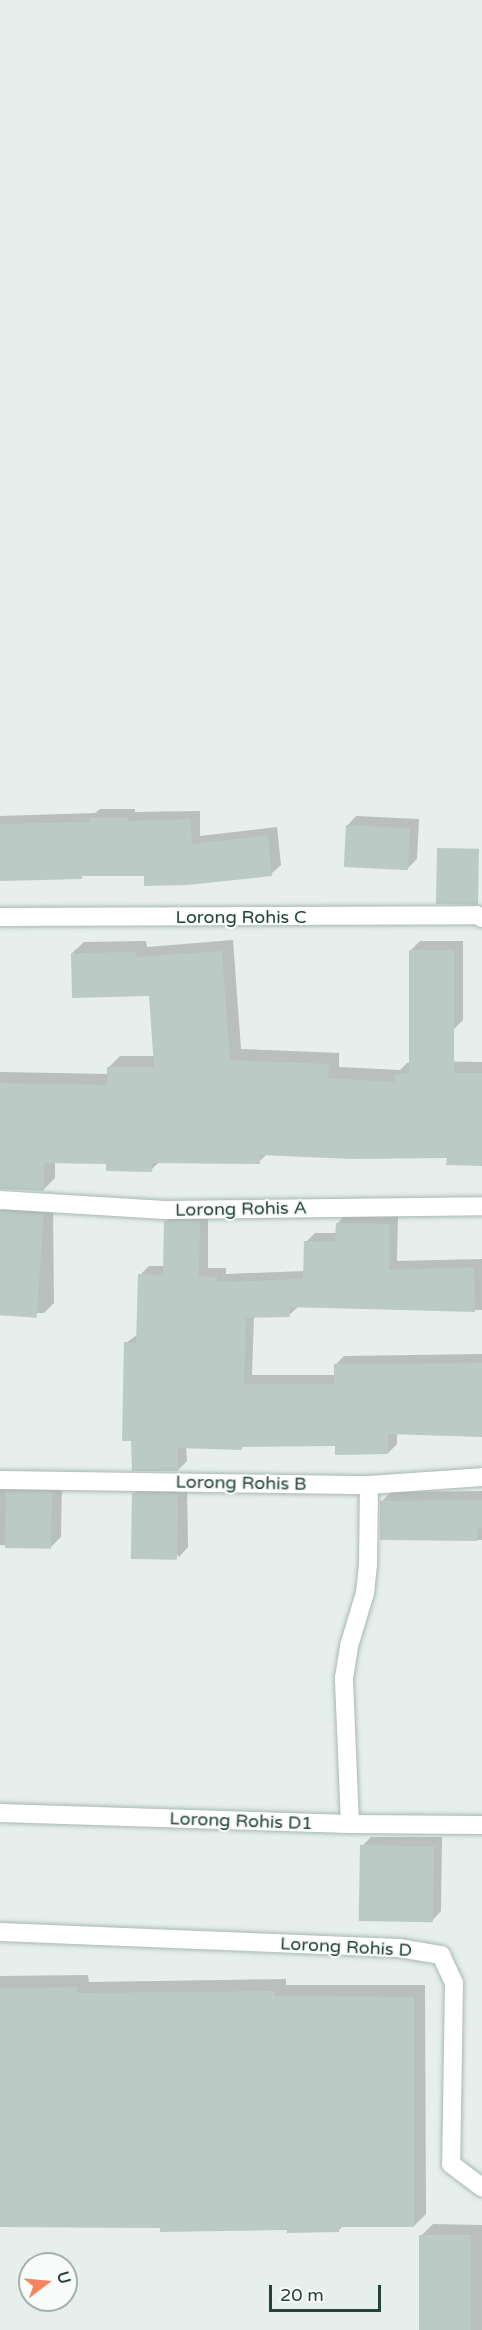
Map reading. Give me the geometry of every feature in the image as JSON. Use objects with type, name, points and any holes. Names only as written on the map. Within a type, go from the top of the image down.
[{"type":"street","name":"Lorong Rohis C","points":[[0,917],[477,915],[482,918]]},
{"type":"street","name":"Lorong Rohis A","points":[[0,1200],[165,1210],[482,1206]]},
{"type":"street","name":"Lorong Rohis B","points":[[0,1480],[369,1485],[482,1477]]},
{"type":"street","points":[[350,1824],[344,1678],[349,1646],[365,1593],[368,1564],[369,1485]]},
{"type":"street","name":"Lorong Rohis D1","points":[[0,1814],[350,1824],[482,1825]]},
{"type":"street","name":"Lorong Rohis D","points":[[0,1932],[399,1948],[441,1955],[454,1983],[451,2164],[482,2187]]},
{"type":"building","points":[[89,818],[127,818],[127,821],[191,819],[192,844],[268,835],[272,876],[188,885],[144,886],[144,876],[82,876],[82,879],[0,881],[0,824],[89,822]]},
{"type":"building","points":[[346,825],[410,828],[408,870],[344,867]]},
{"type":"building","points":[[437,848],[479,849],[478,905],[436,904]]},
{"type":"building","points":[[409,950],[454,950],[454,1073],[482,1073],[482,1166],[446,1165],[447,1158],[351,1159],[260,1155],[260,1164],[152,1163],[152,1172],[106,1171],[106,1164],[44,1163],[44,1191],[0,1189],[0,1083],[107,1085],[107,1067],[154,1067],[149,996],[72,998],[71,953],[136,952],[136,957],[222,951],[230,1060],[329,1064],[328,1078],[394,1082],[394,1074],[409,1074]]},
{"type":"building","points":[[0,1211],[44,1214],[37,1318],[0,1315]]},
{"type":"building","points":[[164,1221],[200,1221],[199,1276],[217,1277],[217,1282],[303,1279],[304,1241],[335,1242],[336,1223],[389,1224],[389,1270],[474,1267],[475,1312],[289,1307],[290,1317],[246,1318],[244,1384],[334,1384],[334,1364],[482,1363],[482,1437],[388,1434],[388,1454],[335,1455],[335,1446],[242,1447],[242,1450],[178,1448],[178,1471],[132,1471],[131,1441],[122,1441],[124,1342],[136,1343],[138,1274],[163,1275]]},
{"type":"building","points":[[6,1491],[52,1492],[51,1549],[5,1548]]},
{"type":"building","points":[[132,1493],[178,1494],[177,1560],[131,1559]]},
{"type":"building","points":[[482,1500],[482,1528],[477,1528],[477,1541],[380,1540],[380,1501]]},
{"type":"building","points":[[360,1845],[434,1846],[433,1922],[359,1921]]},
{"type":"building","points":[[77,1987],[77,1993],[275,1991],[275,1996],[414,1997],[414,2227],[339,2227],[339,2232],[287,2233],[287,2230],[160,2232],[160,2228],[0,2227],[0,1988]]},
{"type":"building","points":[[419,2235],[471,2235],[471,2330],[419,2330]]}]
